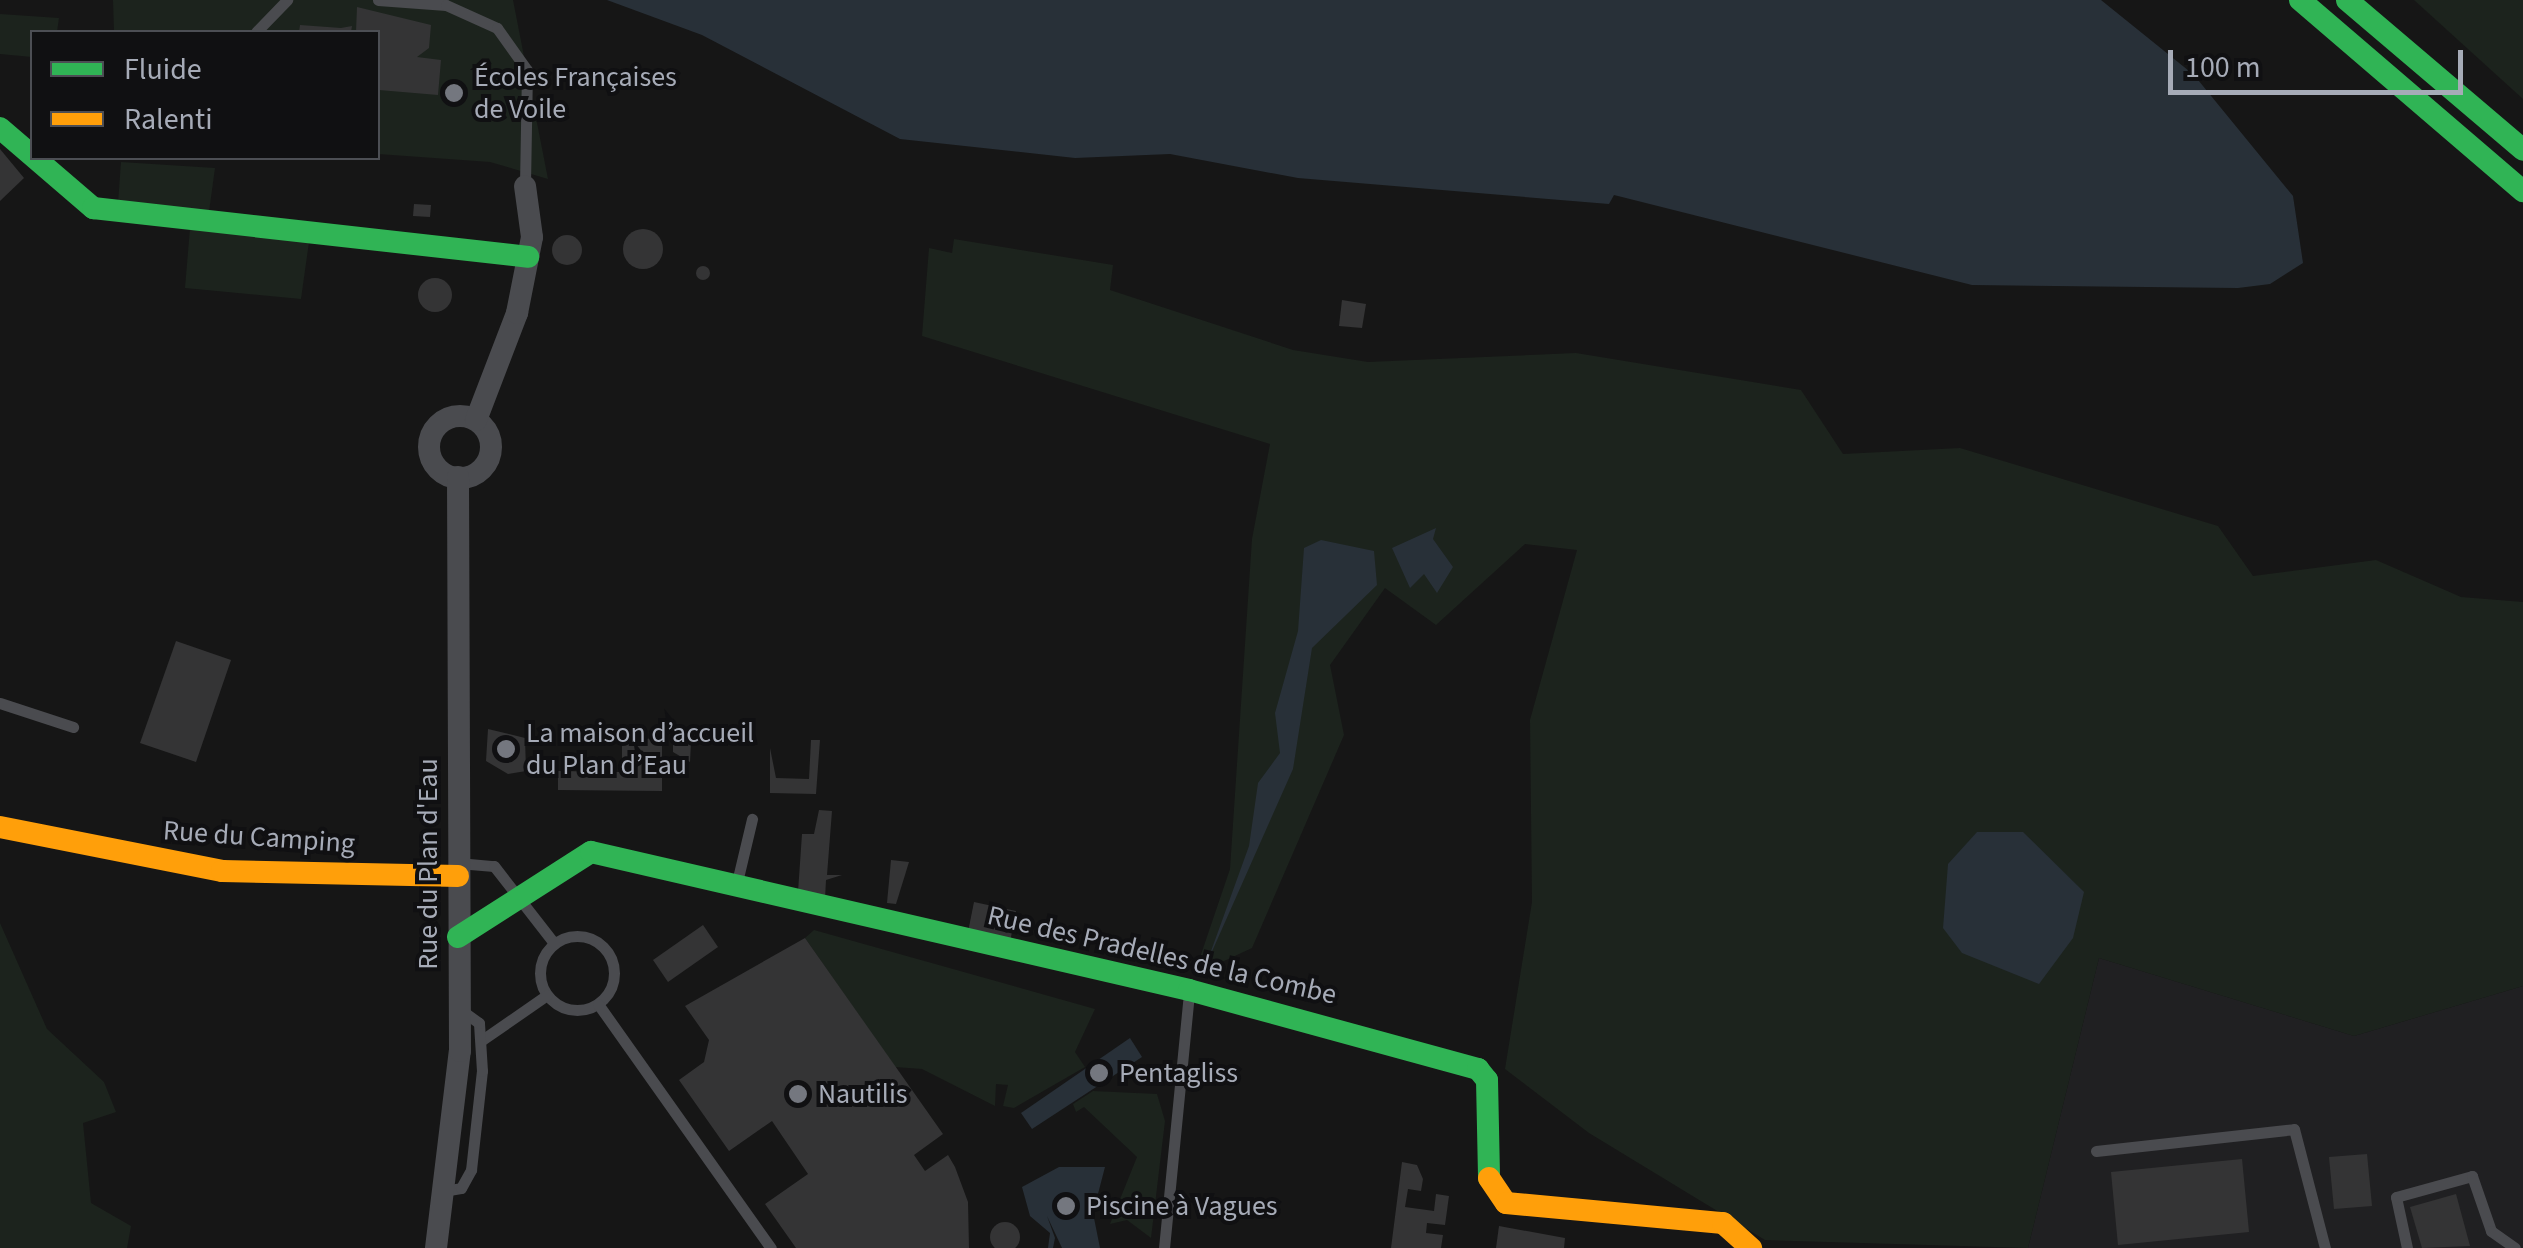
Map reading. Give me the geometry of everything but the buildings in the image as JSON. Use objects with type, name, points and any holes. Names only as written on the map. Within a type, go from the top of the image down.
[{"type":"main road","points":[[2300,0],[2523,191]]},
{"type":"main road","points":[[2348,0],[2523,150]]},
{"type":"main road","points":[[0,128],[30,154]]},
{"type":"main road","points":[[37,160],[93,208],[528,257]]},
{"type":"main road","name":"Rue du Camping","points":[[0,827],[222,871],[458,870]]},
{"type":"main road","name":"Rue des Pradelles de la Combe","points":[[458,937],[518,894],[590,852],[1189,990],[1478,1069],[1487,1080],[1483,1170],[1506,1203],[1723,1223],[1751,1248]]},
{"type":"street","points":[[476,420],[494,392],[528,257],[524,186]]},
{"type":"street","points":[[453,417],[476,420],[490,454],[479,471],[458,477],[436,466],[431,438],[453,417]]},
{"type":"street","name":"Rue du Plan d'Eau","points":[[436,1248],[459,1008],[458,477]]},
{"type":"lane","points":[[258,30],[288,0]]},
{"type":"lane","points":[[378,0],[446,5],[497,28],[527,70],[524,186]]},
{"type":"lane","points":[[0,704],[73,727]]},
{"type":"lane","points":[[736,886],[752,819]]},
{"type":"lane","points":[[458,870],[494,866],[554,943]]},
{"type":"lane","points":[[588,937],[607,950],[612,984],[598,1004],[575,1010],[548,995],[540,971],[554,943],[588,937]]},
{"type":"lane","points":[[1164,1248],[1189,990]]},
{"type":"lane","points":[[482,1040],[548,995]]},
{"type":"lane","points":[[598,1004],[771,1248]]},
{"type":"lane","points":[[443,1192],[461,1188],[471,1170],[482,1040],[478,1022],[459,1008]]},
{"type":"lane","points":[[2096,1150],[2294,1129],[2325,1248]]},
{"type":"lane","points":[[2407,1248],[2396,1196],[2472,1176],[2491,1230],[2515,1248],[2523,1244]]},
{"type":"shaded area","name":"Écoles Françaises de Voile","points":[[113,0],[513,0],[548,179],[490,162],[380,154],[380,30],[114,30]]},
{"type":"shaded area","points":[[607,0],[2101,0],[2194,75],[2293,196],[2303,263],[2270,284],[2238,288],[1972,285],[1614,195],[1609,204],[1298,178],[1170,154],[1075,158],[900,139],[702,35]]},
{"type":"shaded area","points":[[2414,0],[2523,0],[2523,99]]},
{"type":"shaded area","points":[[0,14],[59,18],[57,30],[30,30],[30,57],[0,54]]},
{"type":"shaded area","points":[[121,162],[215,168],[209,212],[118,203]]},
{"type":"shaded area","points":[[190,228],[309,242],[301,299],[185,288]]},
{"type":"shaded area","points":[[954,239],[1113,265],[1110,290],[1293,350],[1368,362],[1576,353],[1801,390],[1843,454],[1960,448],[2218,526],[2253,576],[2376,560],[2461,597],[2523,602],[2523,986],[2354,1036],[2099,958],[2028,1248],[1765,1240],[1589,1133],[1505,1069],[1532,902],[1530,720],[1577,550],[1525,544],[1436,625],[1385,588],[1330,665],[1344,735],[1252,948],[1194,975],[1230,869],[1252,539],[1270,444],[922,336],[929,248],[952,253]]},
{"type":"shaded area","points":[[1436,528],[1433,539],[1453,567],[1437,593],[1424,574],[1410,588],[1392,548]]},
{"type":"shaded area","points":[[1321,540],[1374,551],[1377,585],[1312,648],[1293,769],[1206,965],[1249,846],[1258,783],[1280,753],[1275,713],[1298,631],[1304,548]]},
{"type":"shaded area","points":[[1977,832],[2023,832],[2084,892],[2073,938],[2039,984],[1962,953],[1943,928],[1948,864]]},
{"type":"shaded area","points":[[0,923],[47,1029],[104,1082],[116,1112],[83,1123],[91,1203],[131,1226],[127,1248],[0,1248]]},
{"type":"shaded area","name":"Nautilis","points":[[814,930],[1095,1009],[1075,1052],[1085,1067],[1014,1108],[1003,1106],[1008,1085],[996,1084],[995,1106],[922,1069],[895,1067],[805,938]]},
{"type":"shaded area","points":[[2099,958],[2354,1036],[2523,986],[2523,1248],[2028,1248]]},
{"type":"shaded area","name":"Pentagliss","points":[[1130,1038],[1142,1057],[1032,1129],[1021,1113]]},
{"type":"shaded area","points":[[1093,1091],[1157,1094],[1165,1121],[1151,1238],[1127,1220],[1110,1224],[1137,1157],[1084,1107],[1076,1112],[1073,1104]]},
{"type":"shaded area","name":"Piscine à Vagues","points":[[1059,1167],[1105,1167],[1093,1213],[1100,1248],[1062,1248],[1047,1216],[1055,1238],[1053,1248],[1048,1248],[1050,1233],[1030,1216],[1022,1187]]},
{"type":"traffic: fast","points":[[2300,0],[2523,191]]},
{"type":"traffic: fast","points":[[2347,0],[2523,150]]},
{"type":"traffic: fast","points":[[0,128],[30,154]]},
{"type":"traffic: fast","points":[[37,160],[93,208],[528,257]]},
{"type":"traffic: fast","points":[[458,937],[591,852],[1189,990],[1478,1069],[1487,1080],[1489,1178]]},
{"type":"traffic: slow","points":[[0,827],[222,871],[458,876]]},
{"type":"traffic: slow","points":[[1489,1178],[1506,1203],[1723,1223],[1751,1248]]},
{"type":"place","name":"Écoles Françaises de Voile","points":[[454,93]]},
{"type":"place","name":"La maison d’accueil du Plan d’Eau","points":[[506,749]]},
{"type":"place","name":"Pentagliss","points":[[1099,1073]]},
{"type":"place","name":"Nautilis","points":[[798,1094]]},
{"type":"place","name":"Piscine à Vagues","points":[[1066,1206]]}]
